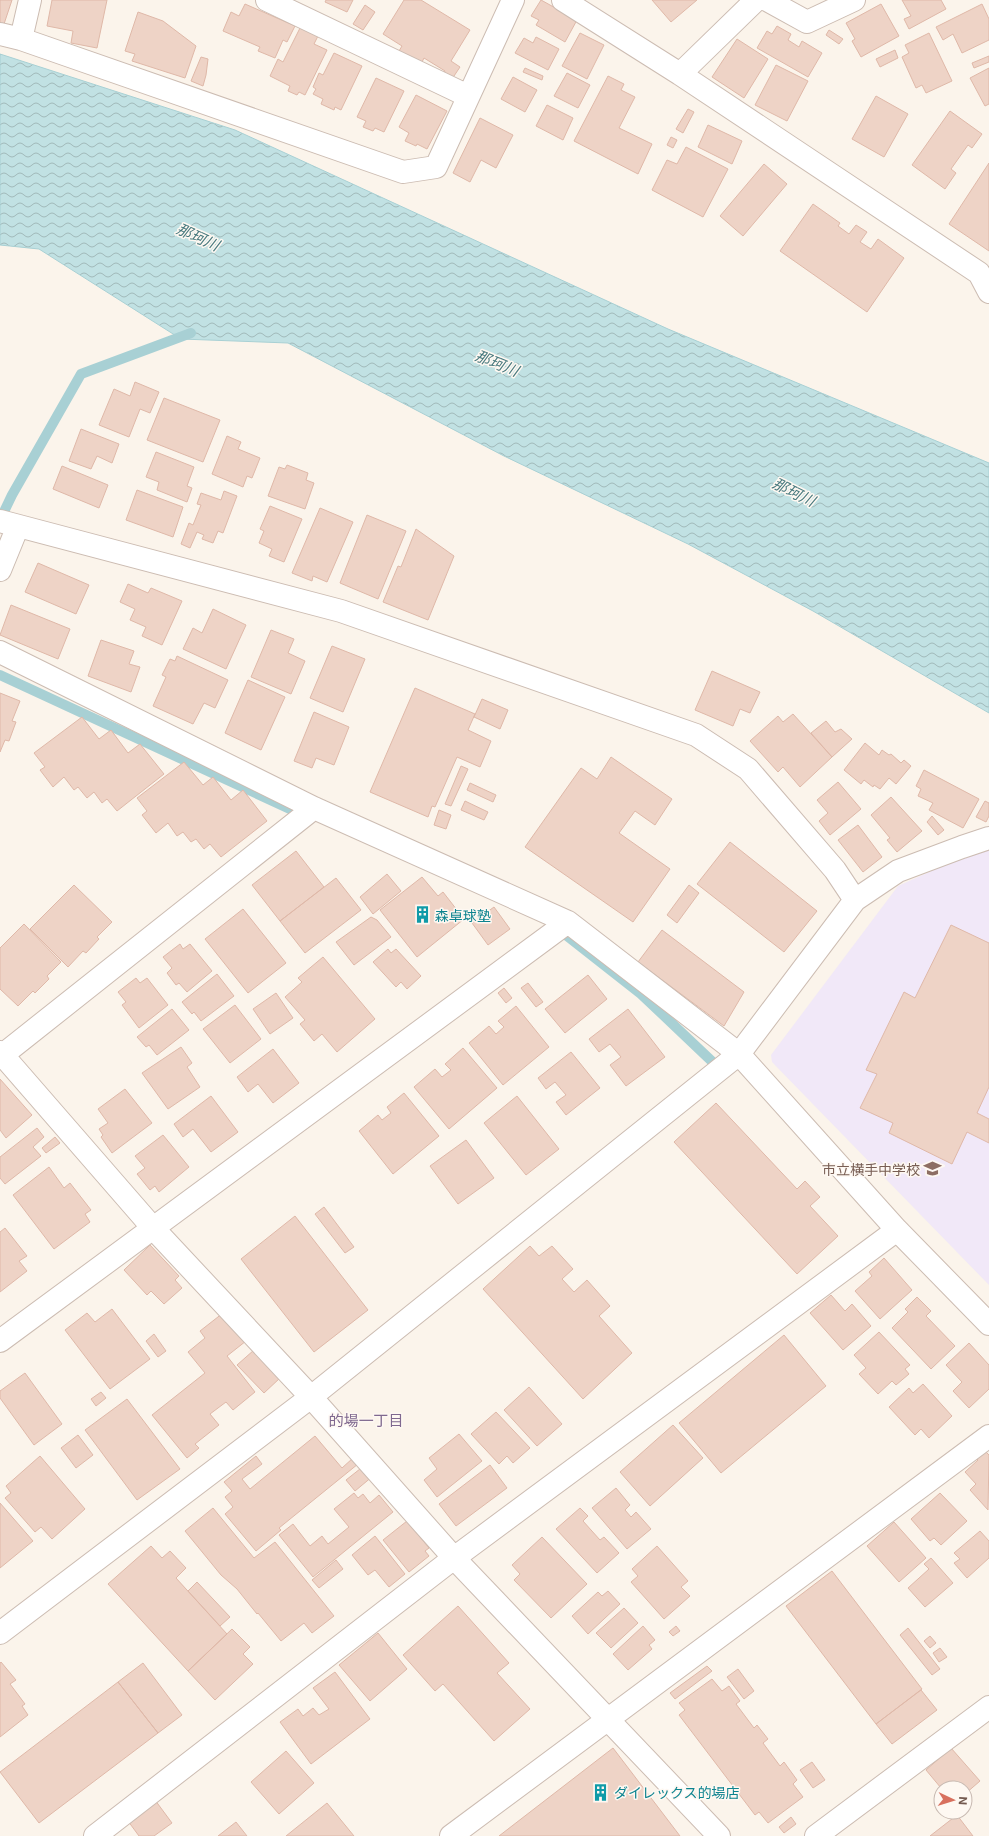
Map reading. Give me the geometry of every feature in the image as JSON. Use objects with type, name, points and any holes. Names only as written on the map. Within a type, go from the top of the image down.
[{"type":"street","points":[[21,39],[30,0]]},
{"type":"street","points":[[267,0],[468,96]]},
{"type":"street","points":[[0,34],[21,39],[403,172],[436,167],[513,0]]},
{"type":"street","points":[[563,0],[680,74],[979,273],[989,292]]},
{"type":"street","points":[[680,74],[756,0]]},
{"type":"street","points":[[767,0],[807,22],[854,0]]},
{"type":"street","points":[[0,570],[9,523],[341,611],[696,735],[748,770],[834,870],[856,900]]},
{"type":"street","points":[[0,652],[314,808],[568,922],[739,1054],[896,1230],[989,1324]]},
{"type":"street","points":[[314,808],[1,1055],[153,1228],[311,1397],[454,1558],[719,1836]]},
{"type":"street","points":[[0,1633],[311,1397],[739,1054],[856,900],[898,871],[989,838]]},
{"type":"street","points":[[0,1341],[568,922]]},
{"type":"street","points":[[95,1836],[454,1558],[896,1230]]},
{"type":"street","points":[[451,1836],[989,1436]]},
{"type":"street","points":[[816,1836],[989,1707]]},
{"type":"shaded area","name":"市立横手中学校","points":[[989,850],[989,1285],[772,1062],[771,1055],[898,886],[976,851]]},
{"type":"water","name":"那珂川","points":[[0,54],[235,130],[668,329],[989,463],[989,713],[813,611],[688,544],[504,456],[288,343],[181,339],[39,249],[0,245]]},
{"type":"building","points":[[0,0],[12,0],[3,27],[0,25]]},
{"type":"building","points":[[52,0],[107,0],[97,48],[71,43],[73,31],[47,26]]},
{"type":"building","points":[[326,0],[353,0],[347,12],[325,2]]},
{"type":"building","points":[[404,0],[421,0],[470,30],[451,61],[460,67],[450,82],[442,76],[445,71],[424,58],[421,64],[399,51],[402,46],[383,34]]},
{"type":"building","points":[[541,0],[577,20],[565,42],[536,25],[539,20],[531,16]]},
{"type":"building","points":[[652,0],[697,0],[671,22]]},
{"type":"building","points":[[902,0],[941,0],[946,9],[909,29],[904,19],[911,16]]},
{"type":"building","points":[[245,4],[295,26],[287,42],[283,40],[275,58],[258,51],[260,47],[223,31],[231,12],[239,16]]},
{"type":"building","points":[[881,4],[899,36],[861,57],[852,41],[855,39],[846,23]]},
{"type":"building","points":[[982,4],[989,19],[989,40],[962,53],[953,34],[943,40],[936,27]]},
{"type":"building","points":[[365,5],[375,12],[363,30],[353,24]]},
{"type":"building","points":[[138,12],[163,21],[196,46],[185,78],[132,61],[135,54],[125,51]]},
{"type":"building","points":[[777,26],[791,34],[788,40],[799,47],[802,41],[822,53],[808,77],[757,48],[767,31],[772,34]]},
{"type":"building","points":[[300,28],[318,36],[314,44],[327,50],[305,95],[299,92],[297,95],[288,91],[290,86],[270,76],[278,59],[283,62]]},
{"type":"building","points":[[829,30],[843,39],[839,44],[826,35]]},
{"type":"building","points":[[580,33],[604,45],[587,79],[562,66]]},
{"type":"building","points":[[929,33],[952,81],[926,93],[922,85],[916,88],[902,57],[909,53],[905,45]]},
{"type":"building","points":[[536,37],[559,49],[548,70],[515,53],[524,38],[533,43]]},
{"type":"building","points":[[737,39],[768,59],[744,98],[712,77]]},
{"type":"building","points":[[895,50],[898,58],[880,67],[876,59]]},
{"type":"building","points":[[334,53],[362,66],[341,110],[335,107],[334,110],[321,104],[323,99],[313,94],[316,89],[313,87],[319,73],[323,75]]},
{"type":"building","points":[[989,56],[989,62],[974,68],[972,63]]},
{"type":"building","points":[[201,57],[208,59],[203,86],[191,81]]},
{"type":"building","points":[[776,65],[808,81],[787,121],[755,105]]},
{"type":"building","points":[[525,68],[543,76],[542,80],[523,72]]},
{"type":"building","points":[[989,68],[989,104],[985,106],[970,78]]},
{"type":"building","points":[[567,73],[590,85],[578,108],[554,96]]},
{"type":"building","points":[[608,76],[624,84],[621,90],[635,97],[619,128],[652,144],[638,174],[574,141]]},
{"type":"building","points":[[513,77],[537,90],[525,112],[501,99]]},
{"type":"building","points":[[376,78],[404,91],[384,132],[375,128],[373,131],[363,127],[366,121],[357,117]]},
{"type":"building","points":[[416,95],[447,111],[427,149],[417,144],[416,146],[405,141],[409,133],[399,127]]},
{"type":"building","points":[[876,96],[908,114],[884,157],[852,139]]},
{"type":"building","points":[[547,105],[573,118],[563,140],[536,126]]},
{"type":"building","points":[[688,109],[694,112],[683,133],[676,129]]},
{"type":"building","points":[[950,111],[982,134],[972,148],[968,145],[951,169],[956,173],[945,189],[912,165]]},
{"type":"building","points":[[480,118],[513,135],[496,168],[481,160],[470,182],[453,173]]},
{"type":"building","points":[[708,125],[742,141],[732,164],[698,147]]},
{"type":"building","points":[[671,137],[677,140],[673,148],[667,145]]},
{"type":"building","points":[[686,147],[728,169],[703,217],[652,190],[667,160],[677,164]]},
{"type":"building","points":[[989,163],[989,251],[949,224]]},
{"type":"building","points":[[764,164],[787,184],[743,236],[720,216]]},
{"type":"building","points":[[813,204],[840,223],[838,226],[849,234],[856,225],[867,232],[860,242],[871,249],[878,239],[904,258],[867,312],[780,251]]},
{"type":"building","points":[[135,382],[159,392],[150,413],[140,409],[129,437],[99,425],[114,389],[130,396]]},
{"type":"building","points":[[164,398],[220,420],[203,462],[147,440]]},
{"type":"building","points":[[81,429],[119,444],[112,463],[97,456],[91,469],[69,461]]},
{"type":"building","points":[[227,436],[241,442],[238,449],[260,458],[252,478],[247,476],[243,487],[212,474]]},
{"type":"building","points":[[156,452],[194,467],[187,486],[192,488],[187,502],[157,490],[159,482],[146,477]]},
{"type":"building","points":[[287,465],[308,473],[306,480],[314,483],[305,509],[268,496],[279,467],[285,469]]},
{"type":"building","points":[[62,466],[108,485],[99,508],[53,489]]},
{"type":"building","points":[[137,490],[183,507],[173,537],[126,520]]},
{"type":"building","points":[[224,491],[237,496],[223,533],[218,531],[213,543],[202,539],[204,535],[197,532],[190,548],[181,544],[189,523],[193,525],[201,505],[197,504],[201,493],[221,500]]},
{"type":"building","points":[[270,506],[302,519],[284,562],[269,556],[272,549],[259,543],[264,531],[260,529]]},
{"type":"building","points":[[320,508],[353,522],[327,582],[313,576],[312,581],[292,573]]},
{"type":"building","points":[[367,515],[406,531],[378,599],[340,583]]},
{"type":"building","points":[[416,529],[454,556],[428,620],[383,602],[398,566],[401,567]]},
{"type":"building","points":[[38,563],[89,585],[76,614],[25,592]]},
{"type":"building","points":[[128,584],[148,593],[151,588],[182,601],[162,645],[142,636],[146,627],[130,620],[135,609],[120,602]]},
{"type":"building","points":[[11,605],[70,629],[58,659],[0,635]]},
{"type":"building","points":[[213,609],[246,625],[226,669],[183,649],[193,628],[202,633]]},
{"type":"building","points":[[271,630],[294,639],[288,653],[305,661],[291,694],[251,677]]},
{"type":"building","points":[[101,640],[134,651],[129,664],[140,667],[131,692],[88,676]]},
{"type":"building","points":[[332,646],[365,659],[343,712],[310,698]]},
{"type":"building","points":[[177,656],[228,680],[215,708],[204,703],[193,724],[153,706],[166,677],[162,675],[170,659],[175,661]]},
{"type":"building","points":[[712,671],[760,692],[750,713],[740,709],[733,726],[695,710]]},
{"type":"building","points":[[248,680],[285,697],[261,750],[225,733]]},
{"type":"building","points":[[415,688],[475,714],[468,730],[491,741],[480,767],[457,757],[435,807],[432,806],[428,817],[370,792]]},
{"type":"building","points":[[0,693],[20,701],[12,721],[16,722],[9,741],[5,740],[0,752]]},
{"type":"building","points":[[482,699],[508,710],[500,729],[474,717]]},
{"type":"building","points":[[314,712],[349,727],[334,765],[316,758],[312,768],[294,761]]},
{"type":"building","points":[[793,714],[832,757],[800,787],[783,767],[778,772],[750,741],[778,716],[783,722]]},
{"type":"building","points":[[82,717],[99,739],[111,730],[128,753],[140,744],[164,774],[117,811],[107,799],[102,803],[94,792],[87,798],[78,787],[74,790],[64,777],[53,787],[40,770],[45,767],[34,753]]},
{"type":"building","points":[[826,721],[835,732],[841,729],[852,739],[832,757],[811,733]]},
{"type":"building","points":[[865,743],[879,755],[882,750],[889,755],[891,754],[901,763],[904,760],[911,766],[896,784],[889,778],[880,789],[874,785],[873,787],[864,780],[861,784],[844,770]]},
{"type":"building","points":[[611,757],[672,799],[655,825],[635,811],[619,833],[670,869],[633,922],[525,847],[581,768],[597,779]]},
{"type":"building","points":[[184,762],[203,785],[213,777],[231,800],[243,790],[267,821],[221,857],[210,844],[204,849],[196,839],[191,842],[183,832],[177,836],[168,823],[156,833],[142,815],[147,811],[137,798]]},
{"type":"building","points":[[461,766],[468,769],[451,806],[445,804]]},
{"type":"building","points":[[924,770],[979,799],[963,828],[929,810],[933,803],[918,796],[921,789],[916,786]]},
{"type":"building","points":[[838,782],[861,809],[830,835],[819,821],[828,813],[817,800]]},
{"type":"building","points":[[470,783],[496,795],[493,802],[467,790]]},
{"type":"building","points":[[891,797],[922,831],[897,852],[887,840],[890,838],[871,815]]},
{"type":"building","points":[[465,801],[488,812],[484,820],[461,810]]},
{"type":"building","points":[[985,801],[989,803],[989,816],[986,822],[976,817]]},
{"type":"building","points":[[439,810],[451,815],[446,829],[434,825]]},
{"type":"building","points":[[932,816],[944,830],[938,835],[927,822]]},
{"type":"building","points":[[858,825],[882,857],[863,872],[838,840]]},
{"type":"building","points":[[730,842],[817,911],[784,952],[697,884]]},
{"type":"building","points":[[296,851],[324,887],[280,921],[252,885]]},
{"type":"building","points":[[387,874],[401,891],[373,914],[360,897]]},
{"type":"building","name":"森卓球塾","points":[[422,877],[438,896],[443,892],[464,919],[417,957],[380,910]]},
{"type":"building","points":[[336,878],[361,910],[305,953],[280,921]]},
{"type":"building","points":[[74,885],[112,922],[97,937],[99,939],[86,953],[83,951],[68,967],[30,929]]},
{"type":"building","points":[[689,885],[699,893],[677,923],[667,915]]},
{"type":"building","points":[[494,907],[510,929],[488,945],[472,923]]},
{"type":"building","points":[[243,909],[286,963],[248,993],[205,939]]},
{"type":"building","points":[[371,917],[377,920],[391,937],[354,965],[336,942]]},
{"type":"building","points":[[24,924],[61,962],[47,976],[49,979],[35,993],[33,991],[18,1006],[0,989],[0,948]]},
{"type":"building","points":[[951,925],[989,943],[989,1087],[977,1113],[989,1119],[989,1143],[967,1132],[952,1164],[889,1133],[893,1123],[860,1108],[877,1074],[866,1070],[904,992],[915,998]]},
{"type":"building","points":[[662,930],[744,992],[724,1026],[638,962]]},
{"type":"building","points":[[180,944],[183,949],[190,944],[212,971],[187,992],[179,983],[176,985],[167,973],[172,968],[163,957]]},
{"type":"building","points":[[388,949],[391,953],[396,949],[421,976],[407,989],[401,982],[396,987],[373,962]]},
{"type":"building","points":[[323,957],[375,1019],[337,1052],[322,1034],[314,1041],[300,1024],[305,1020],[285,997],[302,982],[298,978]]},
{"type":"building","points":[[217,974],[234,996],[201,1021],[194,1012],[192,1014],[182,1002]]},
{"type":"building","points":[[588,975],[607,999],[565,1033],[545,1009]]},
{"type":"building","points":[[136,978],[140,983],[147,978],[168,1005],[139,1028],[122,1005],[126,1002],[118,992]]},
{"type":"building","points":[[528,983],[543,1002],[536,1007],[521,988]]},
{"type":"building","points":[[504,988],[512,998],[506,1003],[498,993]]},
{"type":"building","points":[[276,993],[293,1018],[270,1034],[253,1009]]},
{"type":"building","points":[[235,1005],[261,1039],[230,1063],[203,1029]]},
{"type":"building","points":[[516,1006],[549,1047],[503,1085],[469,1043],[489,1026],[496,1034],[504,1027],[498,1021]]},
{"type":"building","points":[[172,1009],[189,1030],[157,1055],[149,1045],[146,1047],[137,1037]]},
{"type":"building","points":[[628,1009],[665,1057],[626,1086],[610,1065],[621,1057],[610,1044],[599,1052],[589,1039]]},
{"type":"building","points":[[181,1047],[192,1063],[187,1067],[200,1087],[168,1109],[142,1073]]},
{"type":"building","points":[[463,1048],[497,1088],[449,1129],[414,1087],[435,1069],[442,1077],[451,1070],[445,1064]]},
{"type":"building","points":[[273,1049],[299,1083],[273,1103],[258,1084],[248,1092],[237,1077]]},
{"type":"building","points":[[571,1052],[600,1088],[566,1115],[556,1102],[566,1095],[555,1082],[546,1089],[538,1078]]},
{"type":"building","points":[[0,1079],[32,1115],[6,1138],[0,1130]]},
{"type":"building","points":[[125,1089],[152,1123],[112,1153],[101,1137],[103,1135],[99,1129],[108,1123],[98,1109]]},
{"type":"building","points":[[404,1093],[439,1136],[393,1174],[359,1131],[378,1115],[382,1120],[391,1113],[387,1107]]},
{"type":"building","points":[[211,1096],[238,1132],[211,1152],[193,1129],[183,1137],[174,1124]]},
{"type":"building","points":[[517,1096],[559,1149],[526,1175],[484,1123]]},
{"type":"building","points":[[716,1103],[797,1189],[805,1181],[820,1197],[810,1206],[838,1236],[797,1274],[674,1142]]},
{"type":"building","points":[[37,1128],[44,1137],[33,1147],[41,1156],[5,1184],[0,1178],[0,1157]]},
{"type":"building","points":[[163,1135],[189,1167],[159,1192],[155,1186],[150,1190],[137,1174],[145,1168],[135,1156]]},
{"type":"building","points":[[55,1137],[60,1143],[46,1153],[42,1148]]},
{"type":"building","points":[[466,1140],[494,1178],[458,1204],[430,1166]]},
{"type":"building","points":[[49,1167],[64,1188],[70,1183],[91,1210],[85,1214],[90,1222],[54,1249],[13,1195]]},
{"type":"building","points":[[324,1207],[354,1247],[345,1253],[315,1214]]},
{"type":"building","points":[[295,1216],[368,1310],[314,1352],[241,1259]]},
{"type":"building","points":[[5,1228],[27,1256],[19,1261],[27,1271],[0,1292],[0,1232]]},
{"type":"building","points":[[150,1245],[179,1276],[175,1280],[182,1288],[164,1304],[151,1291],[147,1295],[124,1270]]},
{"type":"building","points":[[530,1246],[539,1256],[552,1246],[573,1269],[562,1279],[574,1292],[587,1280],[610,1306],[599,1316],[632,1353],[583,1399],[483,1289]]},
{"type":"building","points":[[884,1258],[912,1290],[880,1319],[855,1291],[872,1276],[869,1272]]},
{"type":"building","points":[[831,1295],[845,1311],[852,1304],[871,1326],[843,1350],[810,1313]]},
{"type":"building","points":[[917,1297],[931,1311],[926,1316],[955,1346],[931,1369],[892,1328],[908,1312],[905,1309]]},
{"type":"building","points":[[112,1309],[150,1359],[110,1389],[65,1330],[87,1313],[95,1322]]},
{"type":"building","points":[[223,1313],[246,1341],[227,1356],[255,1392],[233,1410],[226,1402],[210,1414],[219,1425],[195,1444],[199,1448],[187,1458],[152,1415],[205,1373],[188,1352],[205,1338],[200,1331]]},
{"type":"building","points":[[879,1332],[910,1365],[905,1369],[909,1374],[896,1385],[892,1381],[878,1394],[859,1374],[866,1368],[854,1355]]},
{"type":"building","points":[[154,1334],[166,1351],[158,1357],[146,1341]]},
{"type":"building","points":[[784,1335],[826,1386],[721,1473],[679,1423]]},
{"type":"building","points":[[969,1343],[989,1365],[989,1389],[969,1408],[953,1391],[962,1382],[946,1365]]},
{"type":"building","points":[[254,1350],[280,1378],[264,1393],[237,1365]]},
{"type":"building","points":[[25,1373],[62,1424],[34,1445],[0,1398],[0,1391]]},
{"type":"building","points":[[923,1384],[952,1416],[929,1438],[921,1429],[915,1435],[889,1407],[909,1388],[913,1393]]},
{"type":"building","points":[[529,1387],[562,1424],[537,1446],[504,1410]]},
{"type":"building","points":[[101,1392],[106,1398],[96,1406],[91,1399]]},
{"type":"building","points":[[127,1399],[180,1469],[137,1500],[85,1430]]},
{"type":"building","points":[[496,1412],[530,1448],[513,1463],[507,1456],[499,1464],[471,1434]]},
{"type":"building","points":[[673,1425],[703,1458],[650,1506],[620,1472]]},
{"type":"building","points":[[459,1434],[482,1461],[437,1497],[424,1480],[437,1469],[429,1458]]},
{"type":"building","points":[[78,1435],[93,1455],[76,1468],[61,1448]]},
{"type":"building","points":[[315,1436],[342,1468],[353,1458],[358,1464],[279,1528],[281,1530],[256,1551],[225,1514],[233,1507],[225,1497],[232,1491],[224,1482],[256,1456],[262,1464],[242,1479],[250,1489]]},
{"type":"building","points":[[984,1450],[989,1455],[988,1510],[970,1490],[976,1484],[965,1472],[978,1460],[976,1458]]},
{"type":"building","points":[[40,1456],[85,1509],[52,1539],[41,1527],[35,1532],[5,1498],[11,1493],[6,1486]]},
{"type":"building","points":[[365,1465],[373,1476],[355,1491],[346,1480]]},
{"type":"building","points":[[490,1465],[507,1488],[456,1526],[439,1504]]},
{"type":"building","points":[[616,1488],[630,1505],[625,1510],[631,1517],[636,1512],[651,1529],[627,1549],[592,1508]]},
{"type":"building","points":[[354,1493],[358,1498],[363,1494],[370,1503],[379,1495],[393,1512],[313,1577],[279,1535],[293,1524],[310,1546],[322,1536],[328,1544],[349,1527],[334,1509]]},
{"type":"building","points":[[940,1493],[967,1521],[941,1545],[934,1538],[930,1541],[911,1519]]},
{"type":"building","points":[[0,1503],[33,1541],[0,1568]]},
{"type":"building","points":[[213,1508],[254,1558],[275,1542],[334,1616],[312,1633],[304,1623],[281,1641],[237,1589],[221,1575],[185,1531]]},
{"type":"building","points":[[580,1508],[588,1516],[583,1521],[600,1540],[604,1537],[619,1553],[597,1573],[556,1529]]},
{"type":"building","points":[[407,1521],[429,1548],[425,1551],[429,1556],[409,1572],[383,1540]]},
{"type":"building","points":[[894,1522],[926,1558],[899,1582],[867,1546]]},
{"type":"building","points":[[980,1531],[989,1541],[989,1558],[967,1578],[954,1563],[960,1559],[954,1553]]},
{"type":"building","points":[[375,1536],[405,1574],[389,1587],[375,1570],[368,1575],[352,1555]]},
{"type":"building","points":[[542,1537],[587,1584],[551,1618],[514,1580],[520,1574],[512,1565]]},
{"type":"building","points":[[151,1546],[162,1558],[170,1551],[186,1568],[176,1578],[227,1634],[188,1671],[108,1584]]},
{"type":"building","points":[[657,1546],[688,1581],[681,1587],[690,1596],[664,1619],[631,1582],[638,1576],[632,1569]]},
{"type":"building","points":[[931,1558],[953,1583],[925,1607],[908,1588],[929,1569],[924,1564]]},
{"type":"building","points":[[336,1560],[343,1569],[319,1588],[312,1580]]},
{"type":"building","points":[[832,1571],[922,1689],[876,1724],[786,1606]]},
{"type":"building","points":[[197,1582],[230,1617],[220,1626],[188,1591]]},
{"type":"building","points":[[608,1591],[620,1604],[588,1634],[572,1616],[598,1592],[602,1596]]},
{"type":"building","points":[[458,1606],[509,1663],[497,1673],[530,1709],[494,1741],[443,1684],[435,1691],[403,1655]]},
{"type":"building","points":[[624,1608],[638,1623],[611,1648],[596,1633]]},
{"type":"building","points":[[643,1626],[655,1640],[649,1645],[652,1649],[628,1670],[613,1654]]},
{"type":"building","points":[[676,1626],[680,1631],[673,1636],[669,1632]]},
{"type":"building","points":[[908,1628],[940,1669],[932,1675],[900,1635]]},
{"type":"building","points":[[232,1629],[250,1647],[243,1654],[253,1664],[215,1700],[188,1671]]},
{"type":"building","points":[[378,1633],[407,1669],[370,1701],[339,1665]]},
{"type":"building","points":[[930,1636],[936,1643],[930,1648],[924,1641]]},
{"type":"building","points":[[940,1648],[947,1657],[939,1662],[933,1653]]},
{"type":"building","points":[[1,1662],[16,1680],[10,1684],[25,1704],[22,1706],[28,1715],[0,1737],[0,1663]]},
{"type":"building","points":[[143,1663],[182,1715],[158,1733],[118,1682]]},
{"type":"building","points":[[707,1666],[712,1671],[675,1699],[670,1693]]},
{"type":"building","points":[[738,1669],[754,1691],[744,1699],[727,1677]]},
{"type":"building","points":[[335,1672],[370,1719],[311,1764],[280,1722],[298,1709],[303,1716],[313,1708],[319,1715],[329,1709],[313,1688]]},
{"type":"building","points":[[712,1679],[722,1691],[729,1686],[740,1701],[736,1704],[754,1728],[757,1725],[768,1739],[763,1743],[780,1766],[784,1762],[797,1780],[793,1784],[803,1797],[768,1823],[759,1812],[755,1815],[679,1715],[685,1710],[679,1703]]},
{"type":"building","points":[[118,1682],[158,1733],[39,1823],[0,1772]]},
{"type":"building","points":[[921,1690],[937,1710],[892,1744],[876,1724]]},
{"type":"building","name":"ダイレックス的場店","points":[[613,1748],[680,1836],[499,1836]]},
{"type":"building","points":[[951,1748],[980,1781],[973,1787],[973,1780],[934,1780],[926,1770]]},
{"type":"building","points":[[286,1751],[314,1783],[279,1814],[251,1782]]},
{"type":"building","points":[[812,1762],[825,1780],[813,1788],[800,1770]]},
{"type":"building","points":[[155,1800],[172,1823],[154,1836],[139,1836],[128,1821]]},
{"type":"building","points":[[327,1803],[354,1836],[286,1836]]},
{"type":"building","points":[[791,1817],[796,1824],[784,1833],[779,1827]]},
{"type":"building","points":[[951,1820],[961,1820],[973,1836],[930,1836]]},
{"type":"building","points":[[236,1822],[247,1836],[218,1836]]},
{"type":"waterway","points":[[0,520],[12,495],[81,374],[191,333]]},
{"type":"waterway","points":[[0,675],[305,816]]},
{"type":"waterway","points":[[557,928],[641,994],[720,1069]]},
{"type":"place","name":"森卓球塾","points":[[422,915]]},
{"type":"place","name":"市立横手中学校","points":[[933,1169]]},
{"type":"place","name":"ダイレックス的場店","points":[[601,1792]]},
{"type":"district","name":"的場一丁目","points":[[366,1420]]}]
